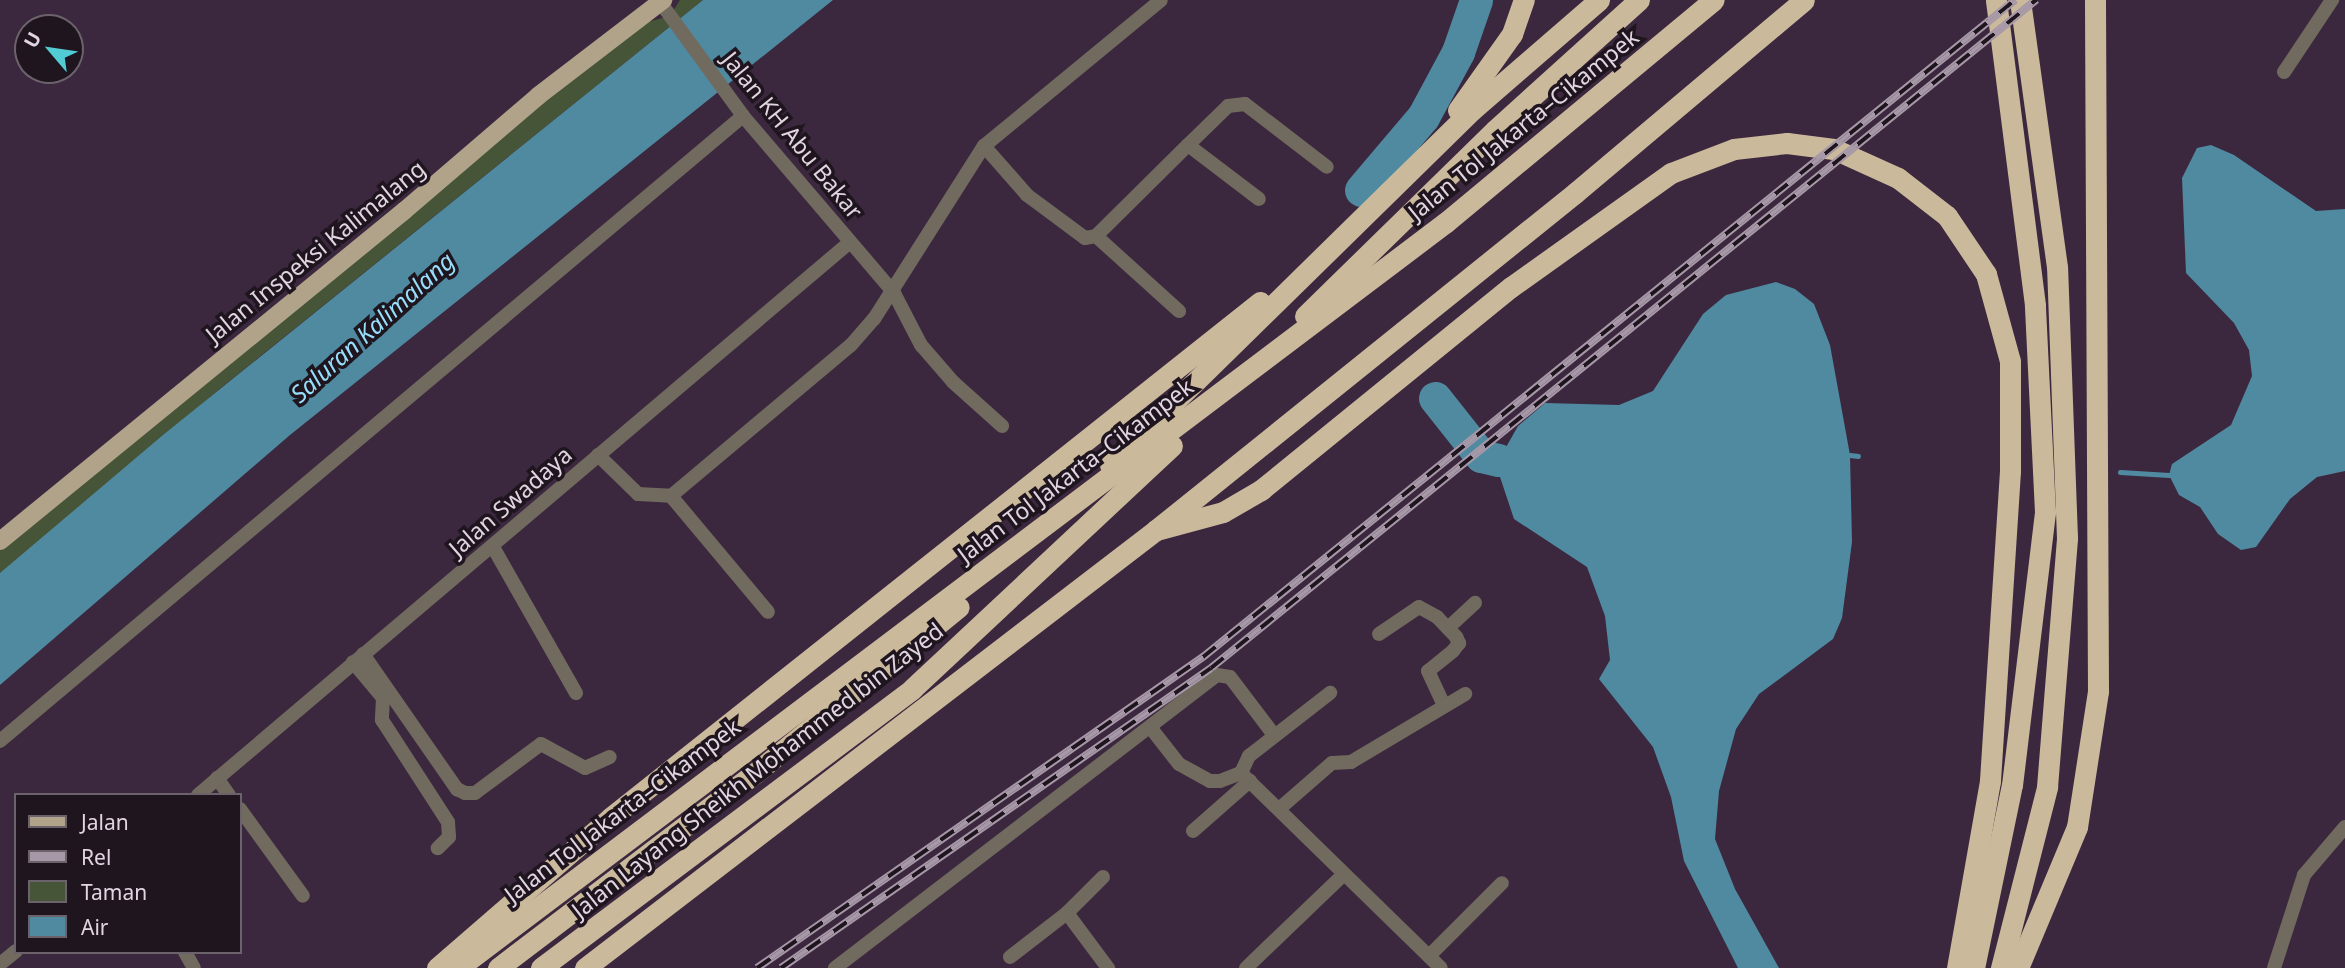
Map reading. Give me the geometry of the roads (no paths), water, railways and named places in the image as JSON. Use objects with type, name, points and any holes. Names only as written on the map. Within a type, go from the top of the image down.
[{"type":"highway","points":[[437,968],[610,818],[1318,256],[1423,152],[1466,101],[1512,34],[1524,0]]},
{"type":"highway","name":"Jalan Layang Sheikh Mohammed bin Zayed","points":[[498,968],[754,774],[967,600],[1472,110],[1599,0]]},
{"type":"highway","name":"Jalan Layang Sheikh Mohammed bin Zayed","points":[[541,968],[912,689],[1160,458],[1495,130],[1639,0]]},
{"type":"highway","name":"Jalan Tol Jakarta–Cikampek","points":[[458,968],[1414,247],[1714,0]]},
{"type":"highway","points":[[585,968],[1156,530],[1564,201],[1804,0]]},
{"type":"highway","points":[[1974,968],[2012,785],[2045,512],[2035,305],[1996,0]]},
{"type":"highway","points":[[2001,968],[2047,787],[2067,538],[2057,267],[2020,0]]},
{"type":"highway","points":[[2018,968],[2077,827],[2098,691],[2095,0]]},
{"type":"highway","points":[[1156,530],[1223,512],[1261,490],[1511,286],[1671,173],[1734,149],[1787,143],[1835,149],[1898,178],[1947,216],[1986,274],[2010,361],[2010,483],[1990,781],[1957,968]]},
{"type":"main road","name":"Jalan Inspeksi Kalimalang","points":[[0,541],[278,310],[394,220],[538,96],[664,6]]},
{"type":"street","points":[[598,456],[638,494],[671,496],[851,345],[894,293],[984,146],[1161,0]]},
{"type":"street","points":[[2284,72],[2333,0]]},
{"type":"street","name":"Jalan KH Abu Bakar","points":[[664,6],[727,90],[743,116],[894,293],[921,345],[1002,426]]},
{"type":"street","points":[[984,146],[1027,195],[1078,237],[1096,236],[1228,106],[1245,104],[1327,167]]},
{"type":"street","points":[[0,741],[743,116]]},
{"type":"street","points":[[1188,145],[1259,199]]},
{"type":"street","points":[[1096,236],[1179,311]]},
{"type":"street","name":"Jalan Swadaya","points":[[200,793],[850,242]]},
{"type":"street","points":[[671,496],[768,612]]},
{"type":"street","points":[[493,547],[576,692]]},
{"type":"street","points":[[1448,628],[1475,603]]},
{"type":"street","points":[[1379,634],[1419,607],[1448,628],[1459,643],[1428,671],[1444,705]]},
{"type":"street","points":[[358,658],[457,789],[465,793],[475,793],[541,744],[585,768],[597,766],[610,757]]},
{"type":"street","points":[[358,658],[383,698],[382,720],[448,822],[449,837],[438,848]]},
{"type":"street","points":[[835,968],[1223,674],[1274,735]]},
{"type":"street","points":[[1193,831],[1245,777],[1249,756],[1330,693]]},
{"type":"street","points":[[1279,809],[1332,763],[1351,762],[1465,694]]},
{"type":"street","points":[[1150,727],[1179,764],[1194,774],[1220,781],[1245,777]]},
{"type":"street","points":[[1245,777],[1342,876],[1441,968]]},
{"type":"street","points":[[217,778],[228,793]]},
{"type":"street","points":[[242,812],[303,896]]},
{"type":"street","points":[[2274,968],[2304,875],[2345,827]]},
{"type":"street","points":[[1246,968],[1342,876]]},
{"type":"street","points":[[1010,957],[1067,914],[1104,877]]},
{"type":"street","points":[[1429,956],[1502,883]]},
{"type":"street","points":[[1067,914],[1108,968]]},
{"type":"street","points":[[0,964],[14,953]]},
{"type":"water","name":"Saluran Kalimalang","points":[[703,0],[833,0],[290,435],[0,685],[0,573],[163,435]]},
{"type":"water","points":[[2211,145],[2234,155],[2316,211],[2345,209],[2345,471],[2317,477],[2290,499],[2256,547],[2241,550],[2218,534],[2200,507],[2179,495],[2169,475],[2172,464],[2231,425],[2252,376],[2249,350],[2234,323],[2186,273],[2182,178],[2197,148]]},
{"type":"water","points":[[1776,282],[1795,289],[1814,304],[1830,345],[1850,455],[1852,542],[1842,618],[1833,639],[1759,694],[1736,729],[1719,791],[1715,839],[1735,889],[1779,968],[1738,968],[1684,861],[1671,797],[1653,747],[1599,679],[1610,660],[1605,616],[1587,567],[1514,519],[1496,465],[1518,426],[1545,403],[1619,405],[1653,391],[1703,314],[1726,295]]},
{"type":"waterway","points":[[1361,190],[1423,117],[1458,52],[1476,0]]},
{"type":"waterway","points":[[1435,398],[1481,456],[1499,460]]},
{"type":"waterway","points":[[1850,455],[1858,456]]},
{"type":"waterway","points":[[2120,472],[2169,475]]},
{"type":"railway","points":[[757,968],[1203,657],[2015,0]]},
{"type":"railway","points":[[781,968],[1211,668],[2036,0]]}]
